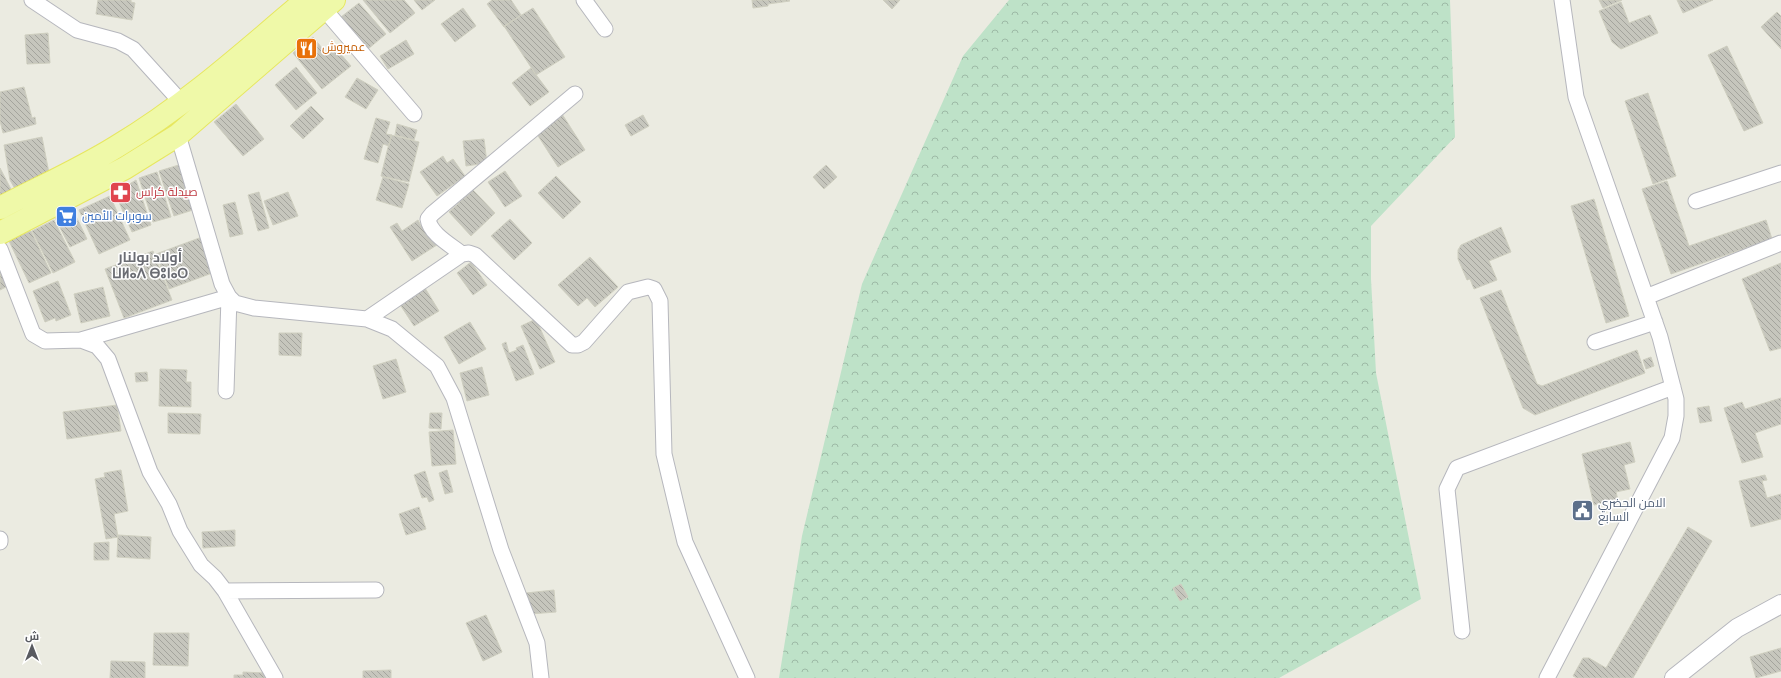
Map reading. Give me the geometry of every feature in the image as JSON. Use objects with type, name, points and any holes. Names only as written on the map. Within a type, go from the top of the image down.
[{"type":"main road","points":[[0,208],[116,147],[182,103],[246,52],[321,3]]},
{"type":"main road","points":[[0,233],[125,168],[178,135],[321,3]]},
{"type":"street","points":[[32,0],[77,30],[118,41],[133,49],[182,103]]},
{"type":"street","points":[[584,0],[605,29]]},
{"type":"street","points":[[1547,678],[1672,438],[1676,416],[1676,399],[1654,322],[1576,97],[1562,0]]},
{"type":"street","points":[[321,3],[414,114]]},
{"type":"street","points":[[462,254],[436,233],[429,224],[428,219],[432,214],[575,94]]},
{"type":"street","points":[[178,135],[222,284],[229,297],[235,303],[254,308],[367,319],[392,330],[437,366],[454,398],[501,550],[537,643],[541,678]]},
{"type":"street","points":[[1696,201],[1781,173]]},
{"type":"street","points":[[1646,297],[1781,243]]},
{"type":"street","points":[[0,248],[33,334],[45,341],[81,340],[229,297]]},
{"type":"street","points":[[367,319],[462,254],[469,253],[476,255],[572,344],[578,345],[584,342],[628,292],[648,287],[654,289],[660,301],[664,454],[684,542],[747,678]]},
{"type":"street","points":[[226,391],[229,297]]},
{"type":"street","points":[[1595,342],[1654,322]]},
{"type":"street","points":[[81,340],[97,346],[108,359],[150,472],[169,504],[180,531],[201,565],[215,578],[225,592],[275,678]]},
{"type":"street","points":[[1462,631],[1447,489],[1457,468],[1673,387]]},
{"type":"street","points":[[225,592],[376,590]]},
{"type":"street","points":[[1674,678],[1737,628],[1781,604]]},
{"type":"green space","points":[[1009,0],[1450,0],[1455,137],[1371,226],[1371,279],[1376,373],[1421,599],[1279,678],[779,678],[802,536],[862,284],[963,56]]},
{"type":"building","points":[[98,0],[131,0],[131,2],[135,3],[132,20],[96,14]]},
{"type":"building","points":[[363,0],[404,0],[415,13],[390,33]]},
{"type":"building","points":[[414,0],[435,0],[422,10]]},
{"type":"building","points":[[492,0],[511,0],[521,15],[504,27],[487,4]]},
{"type":"building","points":[[752,0],[789,0],[790,1],[753,8]]},
{"type":"building","points":[[883,0],[900,0],[892,9]]},
{"type":"building","points":[[1599,0],[1622,0],[1603,8]]},
{"type":"building","points":[[1677,0],[1713,0],[1683,13]]},
{"type":"building","points":[[1621,2],[1629,23],[1650,15],[1658,33],[1621,49],[1612,42],[1599,11]]},
{"type":"building","points":[[359,3],[386,34],[368,49],[341,17]]},
{"type":"building","points":[[463,8],[476,26],[455,42],[441,24]]},
{"type":"building","points":[[533,8],[565,57],[536,75],[504,26]]},
{"type":"building","points":[[1777,12],[1781,16],[1781,49],[1761,27]]},
{"type":"building","points":[[48,33],[50,63],[27,64],[25,35]]},
{"type":"building","points":[[313,37],[326,53],[334,46],[351,66],[322,89],[293,53]]},
{"type":"building","points":[[406,40],[414,54],[388,69],[380,56]]},
{"type":"building","points":[[1727,46],[1763,123],[1744,131],[1708,55]]},
{"type":"building","points":[[296,67],[317,93],[296,110],[275,85]]},
{"type":"building","points":[[531,68],[549,92],[530,106],[512,83]]},
{"type":"building","points":[[357,78],[378,90],[366,109],[345,97]]},
{"type":"building","points":[[24,87],[32,118],[35,117],[36,124],[3,133],[0,121],[0,92]]},
{"type":"building","points":[[1648,93],[1676,176],[1653,184],[1625,101]]},
{"type":"building","points":[[236,104],[264,139],[243,156],[214,122]]},
{"type":"building","points":[[311,106],[324,119],[303,139],[290,126]]},
{"type":"building","points":[[562,114],[585,150],[558,167],[535,131]]},
{"type":"building","points":[[643,115],[649,126],[631,136],[625,125]]},
{"type":"building","points":[[376,118],[390,122],[386,134],[392,135],[389,146],[383,144],[378,163],[364,159]]},
{"type":"building","points":[[397,124],[417,130],[414,140],[395,135]]},
{"type":"building","points":[[391,135],[419,142],[409,182],[381,176]]},
{"type":"building","points":[[42,137],[49,173],[15,189],[10,180],[4,145]]},
{"type":"building","points":[[484,139],[487,163],[466,166],[463,141]]},
{"type":"building","points":[[443,156],[447,163],[453,159],[465,176],[437,196],[420,172]]},
{"type":"building","points":[[182,164],[196,209],[174,216],[159,171]]},
{"type":"building","points":[[826,165],[837,177],[824,189],[813,177]]},
{"type":"building","points":[[0,168],[12,191],[0,197]]},
{"type":"building","points":[[505,171],[522,196],[505,207],[488,182]]},
{"type":"building","points":[[157,172],[171,217],[153,222],[139,178]]},
{"type":"building","points":[[556,176],[581,202],[563,219],[538,193]]},
{"type":"building","points":[[383,177],[409,184],[402,208],[376,200]]},
{"type":"building","points":[[136,180],[151,225],[132,232],[115,193]]},
{"type":"building","points":[[1667,181],[1689,246],[1766,220],[1772,239],[1671,274],[1642,189]]},
{"type":"building","points":[[473,190],[495,213],[471,236],[449,212]]},
{"type":"building","points":[[259,192],[269,228],[258,231],[248,195]]},
{"type":"building","points":[[288,192],[298,216],[273,225],[264,201]]},
{"type":"building","points":[[110,196],[130,240],[99,254],[79,210]]},
{"type":"building","points":[[1594,199],[1629,316],[1606,323],[1571,206]]},
{"type":"building","points":[[235,202],[243,234],[230,237],[223,205]]},
{"type":"building","points":[[73,210],[87,239],[70,247],[55,218]]},
{"type":"building","points":[[510,219],[532,243],[514,260],[491,236]]},
{"type":"building","points":[[54,220],[75,262],[53,273],[32,231]]},
{"type":"building","points":[[418,220],[421,226],[427,223],[440,243],[412,261],[390,227],[397,223],[402,231]]},
{"type":"building","points":[[1501,227],[1511,252],[1489,261],[1497,280],[1474,289],[1470,279],[1467,280],[1458,259],[1458,250],[1461,245]]},
{"type":"building","points":[[31,231],[51,273],[29,283],[9,241]]},
{"type":"building","points":[[202,237],[215,272],[169,289],[156,254]]},
{"type":"building","points":[[153,251],[172,300],[124,318],[105,269]]},
{"type":"building","points":[[590,257],[618,287],[595,307],[587,298],[578,306],[558,285]]},
{"type":"building","points":[[471,262],[487,285],[473,295],[457,273]]},
{"type":"building","points":[[1781,263],[1781,348],[1770,351],[1742,279]]},
{"type":"building","points":[[0,264],[10,285],[0,290]]},
{"type":"building","points":[[58,281],[71,315],[56,321],[55,318],[45,322],[33,291]]},
{"type":"building","points":[[103,287],[110,316],[81,323],[74,294]]},
{"type":"building","points":[[425,288],[439,311],[414,326],[399,303]]},
{"type":"building","points":[[1501,290],[1537,384],[1542,386],[1637,350],[1645,373],[1535,415],[1523,408],[1480,298]]},
{"type":"building","points":[[536,319],[555,362],[540,369],[521,326]]},
{"type":"building","points":[[470,322],[486,349],[459,364],[444,337]]},
{"type":"building","points":[[279,333],[302,333],[301,356],[279,355]]},
{"type":"building","points":[[506,342],[509,353],[517,350],[516,348],[523,345],[534,374],[516,381],[502,344]]},
{"type":"building","points":[[1651,357],[1654,366],[1646,369],[1643,360]]},
{"type":"building","points":[[396,359],[406,392],[383,399],[373,366]]},
{"type":"building","points":[[482,367],[489,395],[467,401],[460,373]]},
{"type":"building","points":[[160,369],[187,370],[186,382],[191,382],[191,407],[159,406]]},
{"type":"building","points":[[147,372],[148,381],[136,382],[135,373]]},
{"type":"building","points":[[1781,398],[1781,424],[1755,433],[1763,457],[1742,463],[1724,408],[1742,402],[1745,409]]},
{"type":"building","points":[[117,405],[121,431],[67,439],[63,412]]},
{"type":"building","points":[[1709,406],[1712,421],[1700,423],[1697,408]]},
{"type":"building","points":[[168,413],[201,414],[200,434],[168,433]]},
{"type":"building","points":[[430,413],[442,413],[441,429],[429,428]]},
{"type":"building","points":[[453,430],[456,464],[432,466],[429,432]]},
{"type":"building","points":[[1630,442],[1635,462],[1624,465],[1630,489],[1616,492],[1618,500],[1594,505],[1582,454]]},
{"type":"building","points":[[121,470],[128,511],[114,514],[118,537],[106,539],[95,479],[105,477],[104,473]]},
{"type":"building","points":[[447,470],[453,492],[445,494],[439,473]]},
{"type":"building","points":[[425,471],[434,500],[429,502],[427,497],[422,498],[414,475]]},
{"type":"building","points":[[1765,475],[1767,480],[1762,481],[1767,498],[1781,494],[1781,519],[1751,527],[1739,481]]},
{"type":"building","points":[[419,507],[426,529],[406,535],[399,514]]},
{"type":"building","points":[[1688,527],[1712,541],[1633,678],[1577,678],[1573,676],[1583,658],[1589,658],[1606,668]]},
{"type":"building","points":[[235,530],[235,546],[203,548],[202,532]]},
{"type":"building","points":[[118,535],[151,537],[150,559],[117,557]]},
{"type":"building","points":[[109,542],[109,560],[94,560],[94,543]]},
{"type":"building","points":[[1181,584],[1188,597],[1180,601],[1173,588]]},
{"type":"building","points":[[554,590],[556,612],[530,614],[526,593]]},
{"type":"building","points":[[486,615],[502,652],[483,661],[466,623]]},
{"type":"building","points":[[154,633],[189,633],[188,666],[153,665]]},
{"type":"building","points":[[1781,648],[1781,671],[1756,678],[1750,657]]},
{"type":"building","points":[[111,661],[145,662],[145,678],[110,678]]},
{"type":"building","points":[[391,670],[391,678],[363,678],[363,671]]},
{"type":"building","points":[[243,672],[265,673],[265,678],[234,678],[234,675],[243,675]]},
{"type":"place","name":"عميروش","points":[[307,48]]},
{"type":"place","name":"صيدلة كراس","points":[[120,193]]},
{"type":"place","name":"سوبرات الأمين","points":[[66,217]]},
{"type":"place","name":"الامن الحضري السابع","points":[[1582,511]]},
{"type":"district","name":"أولاد بولنار ⵡⵍⴰⴷ ⴱⵓⵏⴰⵔ","points":[[150,266]]}]
